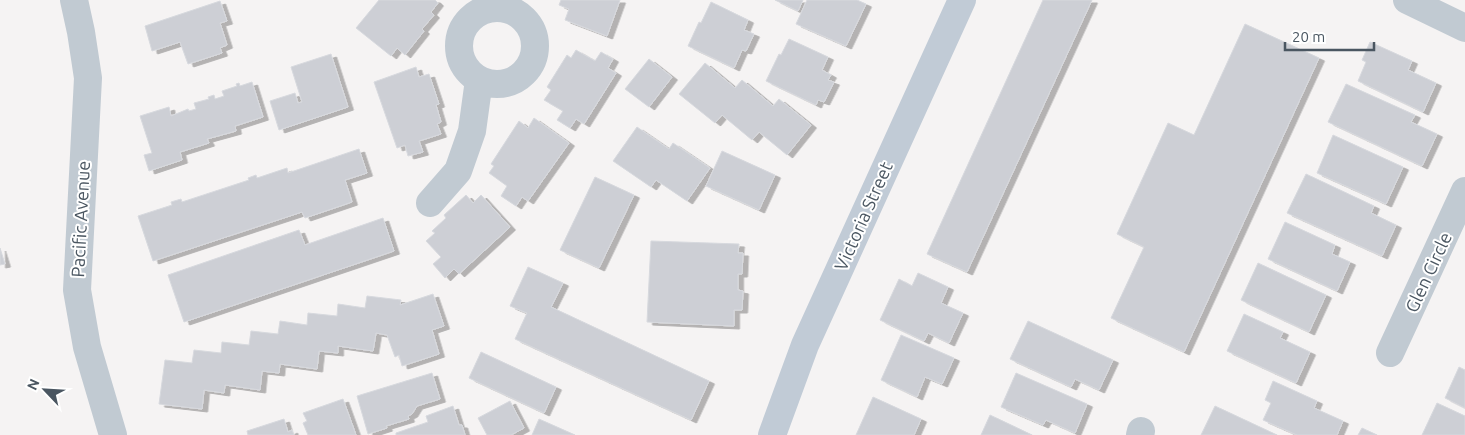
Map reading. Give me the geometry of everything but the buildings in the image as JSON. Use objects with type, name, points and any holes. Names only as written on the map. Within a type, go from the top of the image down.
[{"type":"main road","name":"Victoria Street","points":[[772,435],[805,345],[962,0]]},
{"type":"street","name":"Pacific Avenue","points":[[74,0],[88,78],[77,290],[87,347],[113,435]]},
{"type":"street","points":[[1407,0],[1465,28]]},
{"type":"street","points":[[519,6],[534,35],[535,50],[531,64],[521,76],[508,83],[493,85],[479,80],[467,70],[460,57],[459,42],[464,28],[473,16],[486,10],[519,6]]},
{"type":"street","points":[[430,203],[458,171],[472,131],[479,80]]},
{"type":"street","name":"Glen Circle","points":[[1390,353],[1465,191]]}]
